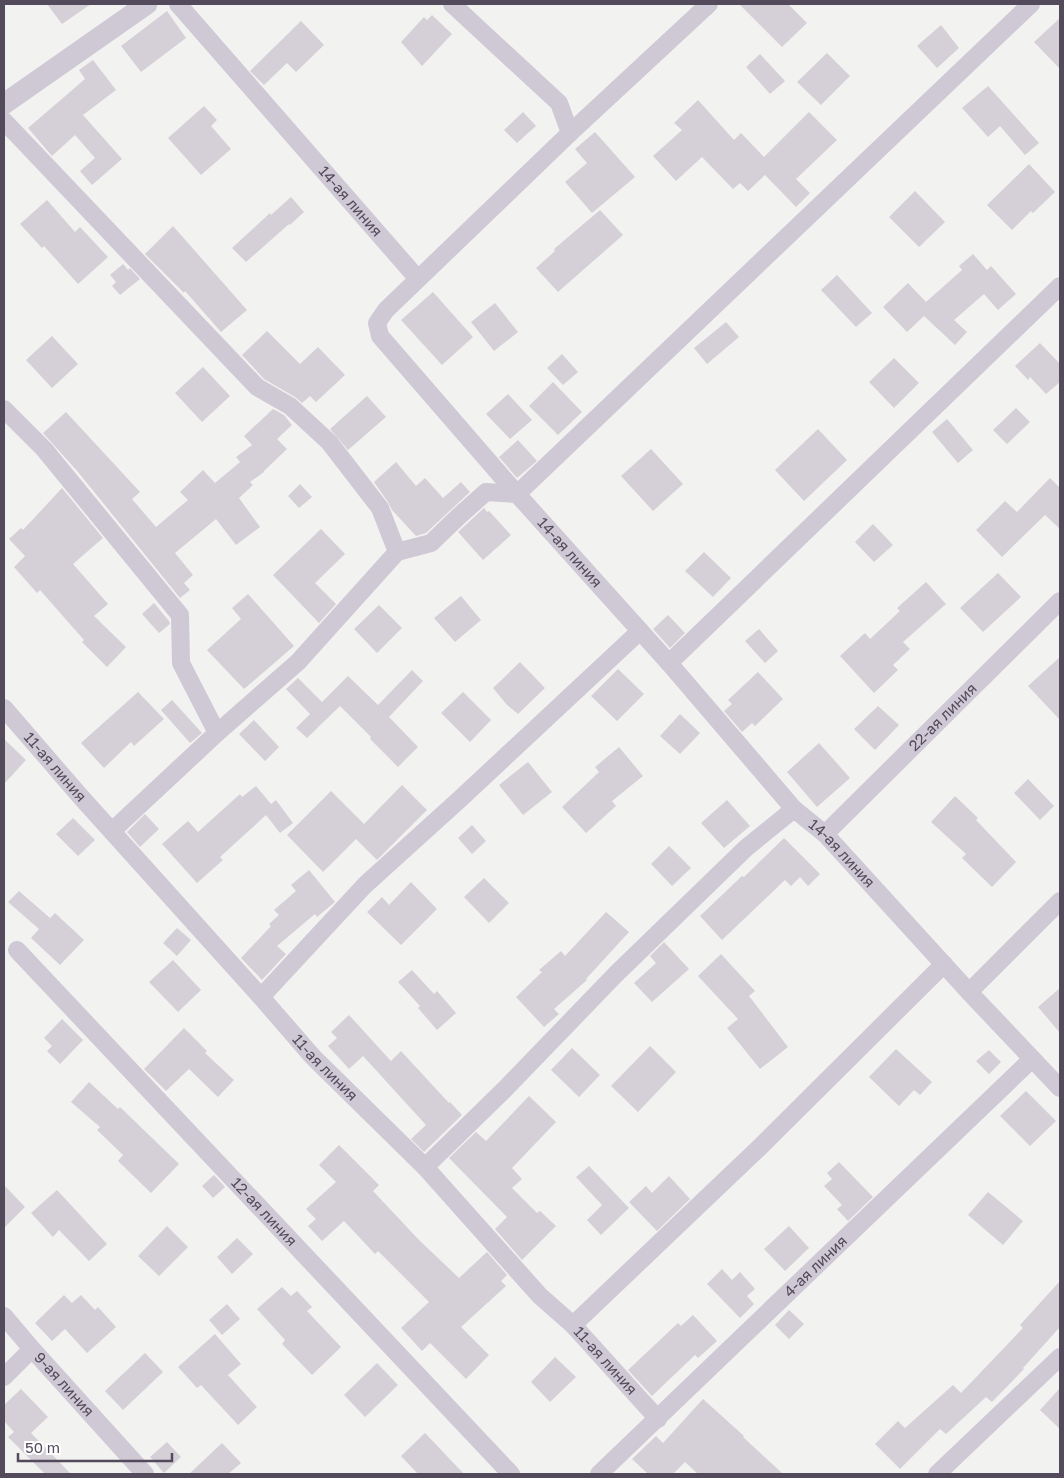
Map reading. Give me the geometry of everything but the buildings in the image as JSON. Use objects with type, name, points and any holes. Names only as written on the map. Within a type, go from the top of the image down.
[{"type":"street","points":[[4,104],[147,4]]},
{"type":"street","name":"14-ая линия","points":[[178,4],[418,279],[386,310],[377,323],[380,336],[517,494],[669,663],[794,809],[825,834],[969,992],[1060,1088]]},
{"type":"street","points":[[452,4],[559,102],[570,134]]},
{"type":"street","points":[[418,279],[709,4]]},
{"type":"street","points":[[112,831],[217,733],[298,662],[397,552],[431,543],[486,492],[517,494],[1031,4]]},
{"type":"street","points":[[4,121],[257,387],[290,406],[328,442],[380,508],[397,552]]},
{"type":"street","points":[[669,663],[1060,286]]},
{"type":"street","points":[[4,409],[44,449],[180,615],[181,663],[217,733]]},
{"type":"street","name":"22-ая линия","points":[[825,834],[1060,601]]},
{"type":"street","points":[[261,997],[365,885],[640,631]]},
{"type":"street","name":"11-ая линия","points":[[4,708],[314,1057],[425,1167],[540,1296],[573,1326],[658,1419]]},
{"type":"street","points":[[425,1167],[505,1089],[623,968],[746,848],[794,809]]},
{"type":"street","points":[[969,992],[1060,901]]},
{"type":"street","name":"12-ая линия","points":[[17,950],[511,1474]]},
{"type":"street","points":[[573,1326],[760,1146],[944,964]]},
{"type":"street","name":"4-ая линия","points":[[599,1474],[1032,1059]]},
{"type":"street","name":"9-ая линия","points":[[4,1316],[145,1474]]},
{"type":"street","points":[[4,1377],[32,1349]]},
{"type":"street","points":[[937,1474],[1060,1357]]}]
